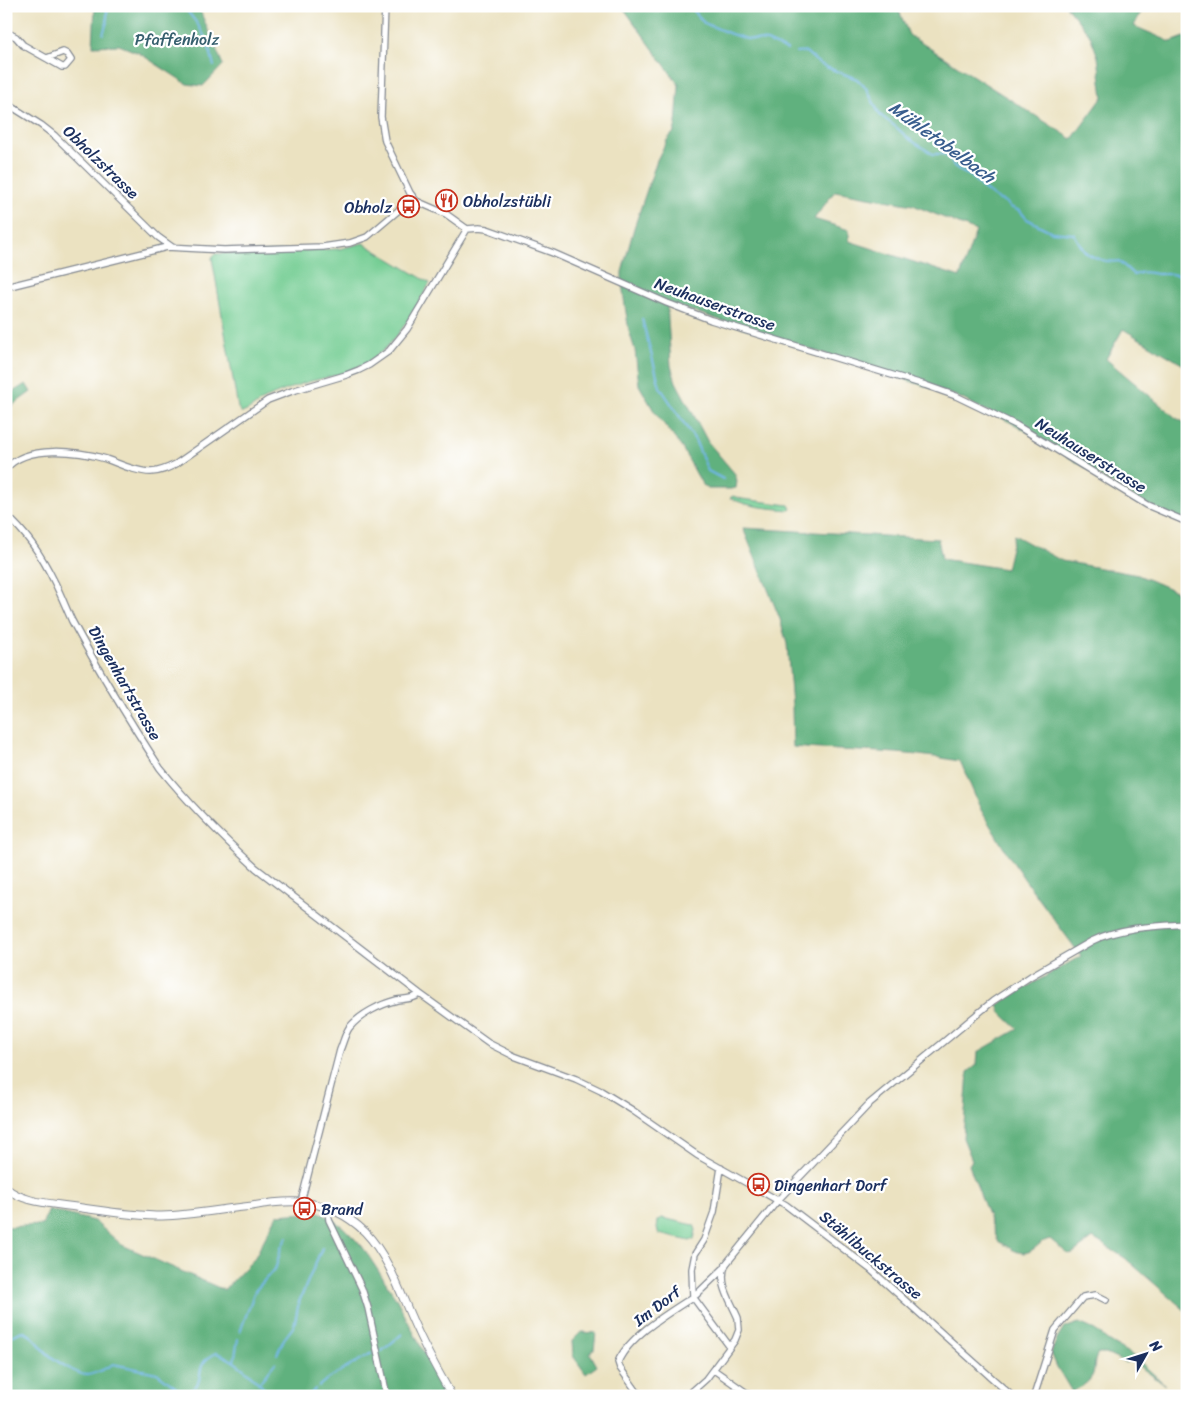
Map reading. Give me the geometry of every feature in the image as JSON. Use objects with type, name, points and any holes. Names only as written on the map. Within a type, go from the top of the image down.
[{"type":"street","points":[[6,469],[17,460],[29,454],[55,452],[88,455],[136,470],[150,472],[163,470],[176,464],[268,400],[369,366],[389,351],[407,329],[467,230],[446,214],[413,198],[385,141],[382,117],[385,6]]},
{"type":"street","points":[[6,32],[47,58]]},
{"type":"street","name":"Obholzstrasse","points":[[6,103],[55,136],[158,236],[172,247]]},
{"type":"street","points":[[6,287],[163,248],[224,250],[323,247],[350,244],[367,237],[413,198]]},
{"type":"street","name":"Neuhauserstrasse","points":[[467,230],[487,229],[552,253],[711,320],[956,396],[1016,425],[1147,505],[1187,522]]},
{"type":"street","name":"Dingenhartstrasse","points":[[6,515],[32,544],[44,561],[93,659],[160,768],[172,784],[238,851],[271,880],[420,994]]},
{"type":"street","points":[[730,1347],[692,1297],[723,1269],[778,1200],[870,1104],[993,1001],[1030,976],[1092,940],[1127,930],[1187,924]]},
{"type":"street","points":[[301,1202],[340,1050],[349,1028],[368,1012],[380,1006],[420,994]]},
{"type":"street","name":"Stählibuckstrasse","points":[[420,994],[488,1042],[514,1056],[542,1068],[576,1079],[601,1091],[697,1155],[778,1200],[870,1269],[1012,1396]]},
{"type":"street","name":"Im Dorf","points":[[640,1396],[618,1365],[618,1362],[630,1344],[639,1336],[692,1297],[692,1268],[695,1254],[704,1240],[714,1212],[721,1168]]},
{"type":"street","points":[[8,1192],[33,1200],[142,1215],[176,1215],[266,1204],[301,1202],[338,1213],[356,1225],[378,1248],[428,1354],[452,1396]]},
{"type":"street","points":[[328,1209],[329,1220],[362,1289],[368,1308],[387,1396]]},
{"type":"street","points":[[687,1396],[714,1370],[738,1334],[738,1318],[723,1283],[723,1269]]},
{"type":"street","points":[[1034,1396],[1055,1330],[1083,1297],[1096,1295],[1106,1300]]},
{"type":"street","points":[[714,1370],[751,1396]]},
{"type":"green space","name":"Pfaffenholz","points":[[95,6],[198,6],[223,65],[203,86],[187,84],[139,53],[119,45],[93,46]]},
{"type":"green space","points":[[622,6],[897,6],[909,35],[1072,139],[1103,97],[1098,57],[1090,35],[1066,6],[1144,6],[1134,26],[1171,42],[1187,36],[1187,367],[1123,329],[1106,359],[1176,418],[1187,424],[1187,522],[1147,505],[1016,425],[956,396],[667,303],[671,366],[676,382],[708,442],[735,474],[737,481],[736,488],[731,489],[708,489],[702,484],[682,448],[654,411],[639,385],[635,350],[629,331],[622,283],[622,272],[634,228],[657,160],[667,140],[674,132],[679,85]],"holes":[[[835,191],[913,205],[976,231],[960,277],[849,241],[849,230],[814,219]]]},
{"type":"green space","points":[[363,243],[430,283],[406,323],[388,346],[364,364],[349,371],[301,384],[278,393],[242,413],[238,408],[212,258],[215,254],[339,249]]},
{"type":"green space","points":[[26,384],[31,392],[6,410],[6,390],[9,394]]},
{"type":"green space","points":[[733,496],[742,499],[789,505],[791,509],[751,505],[730,498]]},
{"type":"green space","points":[[743,528],[938,539],[942,559],[1006,569],[1014,535],[1062,561],[1138,575],[1187,596],[1187,1312],[1125,1258],[1093,1238],[1073,1253],[1068,1254],[1050,1239],[1024,1253],[1015,1251],[998,1241],[969,1165],[972,1160],[963,1138],[968,1072],[977,1065],[978,1052],[1018,1029],[1001,1013],[998,1005],[1081,956],[1003,847],[981,810],[959,761],[897,753],[793,747],[787,644],[780,619]]},
{"type":"green space","points":[[49,1210],[94,1221],[122,1245],[224,1290],[254,1259],[277,1215],[320,1212],[343,1227],[362,1246],[396,1298],[446,1396],[6,1396],[6,1227],[42,1225]]},
{"type":"green space","points":[[662,1218],[694,1225],[696,1230],[694,1239],[690,1241],[659,1234],[657,1229],[658,1221]]},
{"type":"green space","points":[[1079,1323],[1095,1330],[1110,1342],[1135,1357],[1165,1385],[1129,1361],[1126,1363],[1106,1354],[1098,1354],[1091,1378],[1072,1392],[1051,1353],[1064,1328]]},
{"type":"green space","points":[[581,1332],[596,1333],[594,1350],[590,1353],[597,1366],[586,1374],[573,1356],[572,1341]]},
{"type":"waterway","points":[[103,34],[107,22],[107,6]]},
{"type":"waterway","points":[[184,6],[204,35],[214,66]]},
{"type":"waterway","name":"Mühletobelbach","points":[[691,6],[704,23],[747,39],[767,41],[787,50]]},
{"type":"waterway","name":"Mühletobelbach","points":[[796,53],[806,52],[826,67],[857,79],[866,88],[880,115],[909,139],[933,154],[947,156],[954,166],[971,176],[981,187],[997,199],[1006,202],[1010,207],[1020,211],[1027,219],[1052,232],[1074,234],[1088,254],[1103,260],[1119,261],[1134,275],[1144,272],[1173,274],[1187,279]]},
{"type":"waterway","points":[[642,319],[660,387],[695,440],[708,471],[723,479]]},
{"type":"waterway","points":[[240,1332],[255,1291],[276,1267],[281,1248],[287,1237]]},
{"type":"waterway","points":[[277,1354],[284,1339],[294,1326],[299,1302],[322,1248]]},
{"type":"waterway","points":[[6,1337],[22,1331],[33,1338],[55,1360],[84,1375],[95,1373],[113,1364],[157,1373],[183,1393],[194,1388],[199,1380],[204,1362],[216,1353],[239,1365],[271,1396]]},
{"type":"waterway","points":[[382,1351],[402,1334]]},
{"type":"waterway","points":[[234,1361],[238,1339]]},
{"type":"waterway","points":[[319,1386],[372,1353]]},
{"type":"waterway","points":[[259,1383],[275,1363]]},
{"type":"waterway","points":[[309,1396],[315,1389]]},
{"type":"place","name":"Obholzstübli","points":[[447,201]]},
{"type":"place","name":"Obholz","points":[[408,207]]},
{"type":"place","name":"Dingenhart Dorf","points":[[758,1185]]},
{"type":"place","name":"Brand","points":[[305,1209]]}]
